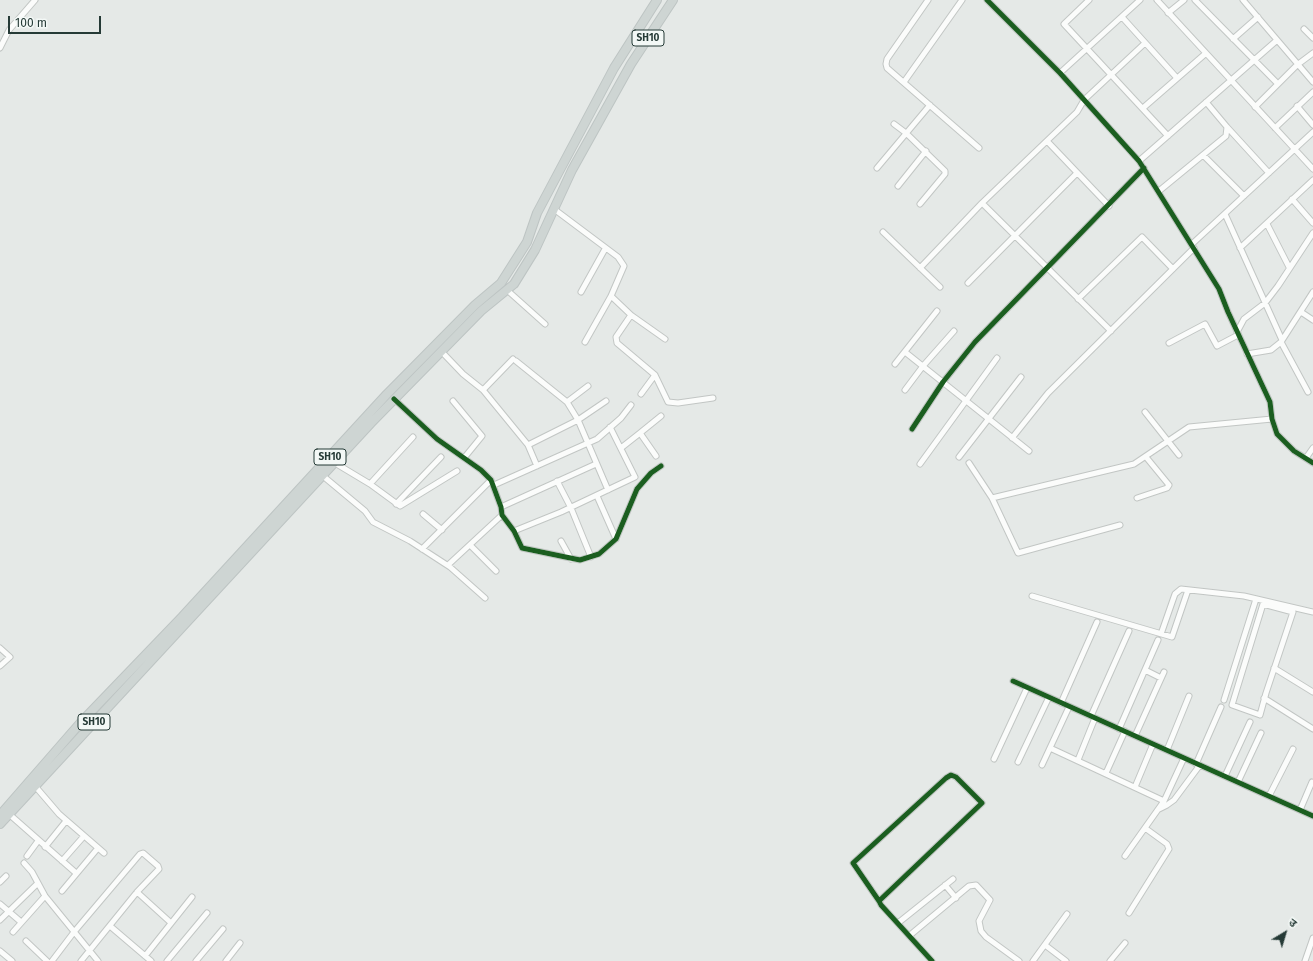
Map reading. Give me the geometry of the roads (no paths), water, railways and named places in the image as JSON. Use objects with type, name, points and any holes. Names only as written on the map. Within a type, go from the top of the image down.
[{"type":"main road","name":"SH10","points":[[0,824],[394,399],[475,305],[501,283],[523,250],[537,213],[614,68],[657,0]]},
{"type":"main road","name":"SH10","points":[[0,815],[82,721],[183,616],[387,394],[441,351],[481,311],[507,290],[525,268],[572,170],[631,64],[673,0]]},
{"type":"street","points":[[0,48],[10,30],[35,0]]},
{"type":"street","points":[[928,0],[886,59],[887,68],[979,148]]},
{"type":"street","points":[[904,82],[962,0]]},
{"type":"street","points":[[987,0],[1060,73],[1144,168],[1219,288],[1238,334],[1270,402],[1272,419],[1277,434],[1294,451],[1313,463]]},
{"type":"street","points":[[1088,0],[1064,24],[1086,50],[1143,108],[1168,136]]},
{"type":"street","points":[[1060,73],[1140,0]]},
{"type":"street","points":[[1157,0],[1205,54],[1313,168]]},
{"type":"street","points":[[1168,13],[1184,0]]},
{"type":"street","points":[[1195,0],[1278,84]]},
{"type":"street","points":[[1243,0],[1276,41],[1313,82]]},
{"type":"street","points":[[1122,17],[1177,78]]},
{"type":"street","points":[[1233,39],[1258,17]]},
{"type":"street","points":[[1304,28],[1313,38]]},
{"type":"street","points":[[1139,161],[1276,41]]},
{"type":"street","points":[[920,268],[982,203],[1078,112],[1084,100],[1145,43]]},
{"type":"street","points":[[1143,108],[1205,54]]},
{"type":"street","points":[[1255,107],[1297,65],[1313,54]]},
{"type":"street","points":[[1275,128],[1313,92]]},
{"type":"street","points":[[1206,102],[1269,174]]},
{"type":"street","points":[[877,168],[930,105]]},
{"type":"street","points":[[1297,106],[1313,125]]},
{"type":"street","points":[[894,124],[926,151],[945,171],[945,174],[920,204]]},
{"type":"street","points":[[1159,191],[1226,136],[1227,127]]},
{"type":"street","points":[[1012,438],[1048,393],[1173,269],[1193,246],[1225,214],[1313,132]]},
{"type":"street","points":[[1047,141],[1109,206]]},
{"type":"street","points":[[898,186],[926,151]]},
{"type":"street","points":[[1203,155],[1244,196]]},
{"type":"street","points":[[912,429],[943,382],[975,342],[1109,206],[1144,168]]},
{"type":"street","points":[[968,283],[1077,173]]},
{"type":"street","points":[[1240,248],[1313,180]]},
{"type":"street","points":[[1292,200],[1313,223]]},
{"type":"street","points":[[982,203],[1111,331]]},
{"type":"street","points":[[554,209],[605,249],[618,257],[624,266],[611,296],[585,342]]},
{"type":"street","points":[[1225,214],[1281,341],[1308,392]]},
{"type":"street","points":[[1267,224],[1289,268]]},
{"type":"street","points":[[883,232],[940,287]]},
{"type":"street","points":[[1169,343],[1205,324],[1217,346],[1238,334],[1244,319],[1265,303],[1313,233]]},
{"type":"street","points":[[1078,299],[1142,237],[1173,269]]},
{"type":"street","points":[[581,292],[605,249]]},
{"type":"street","points":[[507,290],[545,324]]},
{"type":"street","points":[[1247,354],[1271,350],[1281,341],[1313,292]]},
{"type":"street","points":[[611,296],[631,315],[665,339]]},
{"type":"street","points":[[895,364],[937,311]]},
{"type":"street","points":[[1301,312],[1313,320]]},
{"type":"street","points":[[631,315],[616,337],[617,343],[655,375],[668,402],[678,403],[713,398]]},
{"type":"street","points":[[905,390],[923,366],[954,331]]},
{"type":"street","points":[[441,351],[463,374],[483,390],[528,445],[537,466]]},
{"type":"street","points":[[905,352],[1029,451]]},
{"type":"street","points":[[920,464],[965,400],[997,358]]},
{"type":"street","points":[[483,390],[514,360],[567,402],[578,420],[608,490]]},
{"type":"street","points":[[641,394],[655,375]]},
{"type":"street","points":[[959,457],[1021,377]]},
{"type":"street","points":[[567,402],[588,386]]},
{"type":"street","points":[[394,399],[437,439],[481,470],[493,483],[501,507],[502,515],[514,530],[522,548],[580,560],[599,554],[616,539],[637,489],[651,473],[661,466]]},
{"type":"street","points":[[453,401],[482,436],[464,458]]},
{"type":"street","points":[[528,445],[578,420],[606,401]]},
{"type":"street","points":[[422,549],[493,483],[537,466],[597,439],[631,405]]},
{"type":"street","points":[[1145,412],[1178,454]]},
{"type":"street","points":[[621,448],[661,416]]},
{"type":"street","points":[[992,498],[1134,464],[1189,427],[1272,419]]},
{"type":"street","points":[[514,530],[571,508],[635,477],[610,427]]},
{"type":"street","points":[[640,433],[656,456]]},
{"type":"street","points":[[370,484],[413,437]]},
{"type":"street","points":[[1306,458],[1313,448]]},
{"type":"street","points":[[396,504],[441,457]]},
{"type":"street","points":[[1137,498],[1167,488],[1169,485],[1146,457]]},
{"type":"street","points":[[335,463],[370,484],[396,504],[401,506],[457,471]]},
{"type":"street","points":[[969,463],[992,498],[1018,553],[1120,524]]},
{"type":"street","points":[[501,507],[596,464]]},
{"type":"street","points":[[323,476],[365,511],[373,522],[422,549],[448,566],[485,598]]},
{"type":"street","points":[[557,481],[571,508],[591,557]]},
{"type":"street","points":[[597,496],[616,539]]},
{"type":"street","points":[[423,514],[442,530]]},
{"type":"street","points":[[448,566],[502,515]]},
{"type":"street","points":[[561,541],[571,559]]},
{"type":"street","points":[[470,545],[496,571]]},
{"type":"street","points":[[1161,634],[1176,592],[1181,590],[1256,599],[1313,612]]},
{"type":"street","points":[[1032,596],[1170,637],[1173,636],[1188,590]]},
{"type":"street","points":[[1224,700],[1256,599]]},
{"type":"street","points":[[1264,604],[1293,612],[1274,668],[1260,715],[1232,705],[1264,604]]},
{"type":"street","points":[[1061,703],[1097,622]]},
{"type":"street","points":[[1078,760],[1093,717],[1129,632]]},
{"type":"street","points":[[1119,729],[1158,640]]},
{"type":"street","points":[[0,648],[10,657],[0,666]]},
{"type":"street","points":[[1274,668],[1313,692]]},
{"type":"street","points":[[1145,670],[1161,678]]},
{"type":"street","points":[[1135,736],[1164,672]]},
{"type":"street","points":[[1013,681],[1313,816]]},
{"type":"street","points":[[994,759],[1027,688]]},
{"type":"street","points":[[1167,750],[1189,696]]},
{"type":"street","points":[[1018,762],[1048,697]]},
{"type":"street","points":[[1264,698],[1313,729]]},
{"type":"street","points":[[1042,765],[1070,707]]},
{"type":"street","points":[[1158,809],[1170,803],[1198,764],[1221,707]]},
{"type":"street","points":[[1225,776],[1250,722]]},
{"type":"street","points":[[1106,773],[1125,731]]},
{"type":"street","points":[[1238,782],[1261,733]]},
{"type":"street","points":[[1135,787],[1154,744]]},
{"type":"street","points":[[1050,748],[1164,801]]},
{"type":"street","points":[[1269,796],[1293,749]]},
{"type":"street","points":[[1124,856],[1164,801],[1184,758]]},
{"type":"street","points":[[879,901],[982,803],[956,777],[951,775],[946,778],[853,863],[879,901],[908,936],[932,961]]},
{"type":"street","points":[[1300,810],[1312,782]]},
{"type":"street","points":[[35,786],[66,821],[104,853]]},
{"type":"street","points":[[9,814],[76,873]]},
{"type":"street","points":[[45,847],[66,821]]},
{"type":"street","points":[[1129,913],[1169,850],[1166,844],[1145,828]]},
{"type":"street","points":[[62,862],[84,836]]},
{"type":"street","points":[[27,856],[38,841]]},
{"type":"street","points":[[62,891],[98,848]]},
{"type":"street","points":[[52,961],[74,932],[142,853],[159,868],[137,892],[89,950],[82,961]]},
{"type":"street","points":[[24,863],[32,872],[37,884],[45,896],[98,961]]},
{"type":"street","points":[[0,882],[6,876]]},
{"type":"street","points":[[898,923],[953,879]]},
{"type":"street","points":[[0,920],[37,884]]},
{"type":"street","points":[[945,885],[956,898]]},
{"type":"street","points":[[908,936],[973,885],[976,885],[989,897],[989,904],[979,922],[979,926],[986,937],[1019,961]]},
{"type":"street","points":[[137,892],[170,922]]},
{"type":"street","points":[[13,932],[45,896]]},
{"type":"street","points":[[145,956],[170,922],[192,897]]},
{"type":"street","points":[[0,904],[21,922]]},
{"type":"street","points":[[167,961],[207,913]]},
{"type":"street","points":[[1033,961],[1067,914]]},
{"type":"street","points":[[110,926],[151,961]]},
{"type":"street","points":[[196,961],[223,929]]},
{"type":"street","points":[[1305,961],[1313,938]]},
{"type":"street","points":[[26,941],[47,961]]},
{"type":"street","points":[[226,961],[240,943]]},
{"type":"street","points":[[1110,961],[1125,943]]},
{"type":"street","points":[[1045,945],[1066,961]]},
{"type":"street","points":[[0,951],[12,961]]}]
